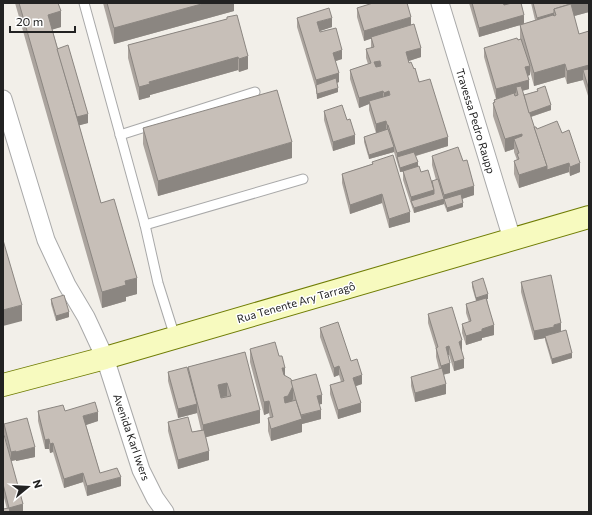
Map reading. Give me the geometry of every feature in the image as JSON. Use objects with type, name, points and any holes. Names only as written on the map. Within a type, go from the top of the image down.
[{"type":"main road","name":"Rua Tenente Ary Tarragô","points":[[3,385],[175,338],[512,240],[589,216]]},
{"type":"street","name":"Travessa Pedro Raupp","points":[[440,3],[512,240]]},
{"type":"street","name":"Avenida Karl Iwers","points":[[3,99],[46,240],[67,285],[86,317],[105,358],[141,470],[155,498],[165,512]]},
{"type":"lane","points":[[84,3],[145,225],[158,283],[175,338]]},
{"type":"lane","points":[[120,135],[255,92]]},
{"type":"lane","points":[[145,225],[303,179]]},
{"type":"building","points":[[19,3],[58,3],[61,11],[48,15],[101,203],[114,199],[137,278],[125,281],[126,285],[102,292]]},
{"type":"building","points":[[107,3],[205,3],[114,28]]},
{"type":"building","points":[[373,3],[407,3],[411,17],[364,31],[357,8]]},
{"type":"building","points":[[472,3],[503,3],[504,5],[521,3],[524,15],[479,28]]},
{"type":"building","points":[[533,3],[570,4],[554,9],[554,13],[537,18]]},
{"type":"building","points":[[571,4],[579,34],[589,31],[589,65],[567,71],[565,64],[534,73],[520,25],[553,15],[554,16],[556,15],[554,9]]},
{"type":"building","points":[[329,8],[332,18],[317,22],[320,32],[336,28],[342,50],[333,53],[339,73],[316,80],[297,18]]},
{"type":"building","points":[[237,15],[248,56],[239,59],[238,57],[149,82],[150,84],[139,87],[128,45],[227,19],[227,17]]},
{"type":"building","points":[[414,24],[421,48],[406,52],[409,63],[411,62],[414,69],[415,68],[419,82],[430,79],[448,137],[397,153],[386,121],[376,124],[369,101],[390,95],[389,91],[384,93],[383,91],[359,98],[350,70],[371,63],[366,49],[374,47],[371,37]],"holes":[[[380,61],[381,66],[376,67],[374,62]]]},
{"type":"building","points":[[517,38],[518,40],[521,39],[530,66],[525,67],[529,80],[496,89],[484,48]]},
{"type":"building","points":[[68,45],[88,114],[77,117],[57,49]]},
{"type":"building","points":[[589,69],[589,90],[583,70]]},
{"type":"building","points":[[336,78],[338,88],[317,94],[316,85]]},
{"type":"building","points":[[521,86],[547,166],[519,175],[514,161],[519,159],[517,154],[519,153],[514,139],[522,136],[522,134],[505,139],[493,103],[495,102],[494,100],[514,93],[515,96],[518,95],[516,87]]},
{"type":"building","points":[[545,86],[551,105],[529,113],[524,95],[538,91],[537,89]]},
{"type":"building","points":[[277,90],[292,142],[158,181],[143,128]]},
{"type":"building","points":[[342,105],[347,120],[350,119],[355,135],[333,142],[324,111]]},
{"type":"building","points":[[557,121],[562,133],[569,130],[580,163],[570,167],[569,163],[547,170],[534,127],[537,129]]},
{"type":"building","points":[[388,129],[394,147],[369,155],[364,137]]},
{"type":"building","points":[[458,147],[463,161],[467,160],[474,186],[444,195],[432,156]]},
{"type":"building","points":[[414,152],[418,162],[400,168],[397,157]]},
{"type":"building","points":[[393,155],[410,212],[389,219],[382,194],[350,205],[342,174],[373,164],[372,162]]},
{"type":"building","points":[[419,166],[421,172],[428,170],[434,190],[411,197],[403,171]]},
{"type":"building","points":[[438,179],[444,199],[414,208],[411,201],[434,194],[432,181]]},
{"type":"building","points":[[461,194],[463,203],[447,208],[444,199]]},
{"type":"building","points":[[3,240],[22,305],[3,310]]},
{"type":"building","points":[[551,275],[561,323],[554,325],[554,327],[534,331],[521,282]]},
{"type":"building","points":[[483,278],[488,294],[476,298],[472,282]]},
{"type":"building","points":[[64,295],[69,312],[56,316],[51,299]]},
{"type":"building","points":[[486,298],[494,325],[466,336],[462,324],[471,321],[466,304]]},
{"type":"building","points":[[452,307],[462,340],[459,342],[464,359],[454,362],[449,346],[446,347],[450,363],[441,366],[436,348],[438,347],[428,314]]},
{"type":"building","points":[[338,322],[351,361],[357,359],[362,375],[353,378],[361,403],[338,410],[330,385],[344,381],[339,366],[334,368],[320,328]]},
{"type":"building","points":[[566,330],[572,353],[552,359],[545,336]]},
{"type":"building","points":[[275,342],[279,356],[282,356],[285,368],[282,368],[284,375],[291,379],[293,386],[288,396],[284,397],[285,403],[296,400],[302,419],[271,429],[268,418],[273,417],[269,401],[264,402],[250,349]]},
{"type":"building","points":[[245,352],[260,410],[203,425],[188,367]],"holes":[[[227,383],[231,396],[221,398],[218,385]]]},
{"type":"building","points":[[187,367],[197,404],[178,409],[168,372]]},
{"type":"building","points":[[442,368],[446,384],[415,393],[411,377]]},
{"type":"building","points":[[316,374],[322,395],[317,396],[321,410],[301,415],[291,381]]},
{"type":"building","points":[[95,402],[98,412],[83,416],[100,473],[117,468],[121,477],[87,486],[83,473],[64,479],[53,443],[50,444],[49,439],[45,440],[38,411],[63,405],[65,411]]},
{"type":"building","points":[[188,417],[192,432],[204,430],[209,451],[178,460],[168,422]]},
{"type":"building","points":[[27,418],[35,447],[11,452],[4,424]]},
{"type":"building","points":[[3,431],[23,504],[9,508],[3,484]]},
{"type":"building","points":[[9,508],[10,512],[3,512],[3,509]]}]
